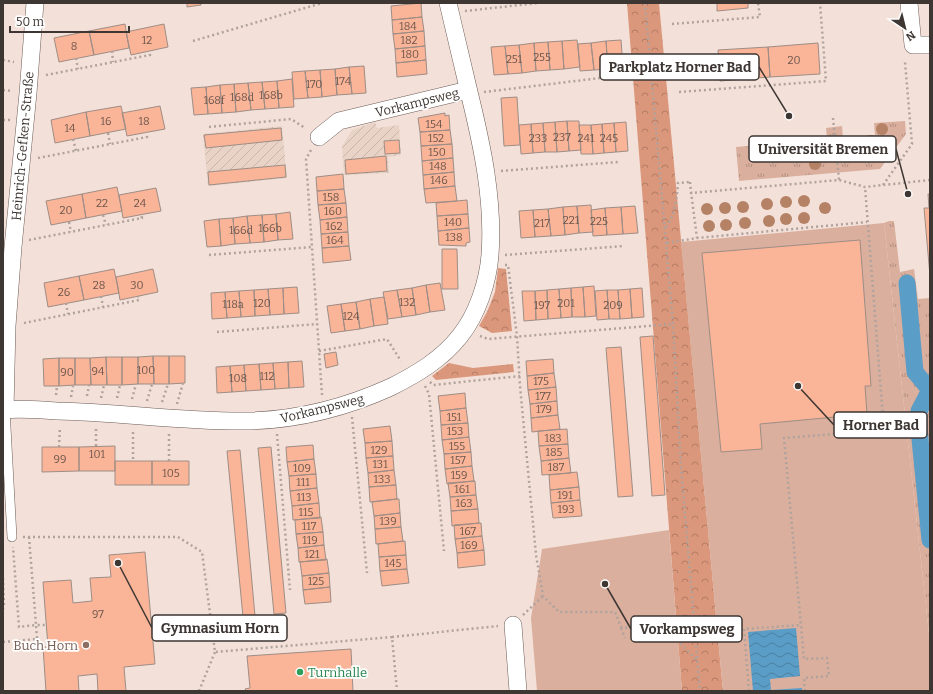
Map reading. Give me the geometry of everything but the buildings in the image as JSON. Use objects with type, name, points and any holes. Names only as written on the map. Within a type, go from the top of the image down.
[{"type":"street","name":"Heinrich-Gefken-Straße","points":[[4,409],[7,326],[13,243],[35,3]]},
{"type":"street","points":[[909,3],[922,45]]},
{"type":"street","name":"Vorkampsweg","points":[[4,409],[248,421],[275,419],[348,404],[376,394],[420,371],[446,352],[465,329],[475,311],[484,287],[490,260],[490,220],[486,173],[449,8]]},
{"type":"street","name":"Vorkampsweg","points":[[319,137],[339,121],[469,92]]},
{"type":"street","points":[[513,625],[518,691]]},
{"type":"lane","points":[[4,409],[12,537]]},
{"type":"path","points":[[193,41],[322,3]]},
{"type":"path","points":[[449,8],[465,11],[538,3]]},
{"type":"path","points":[[645,3],[667,243],[681,467],[700,691]]},
{"type":"path","points":[[672,24],[760,17],[758,3]]},
{"type":"path","points":[[679,92],[826,80],[820,3],[824,3]]},
{"type":"path","points":[[883,185],[912,144],[905,62],[922,45]]},
{"type":"path","points":[[112,51],[114,62]]},
{"type":"path","points":[[29,75],[45,75],[150,55],[149,51]]},
{"type":"path","points":[[76,58],[78,68]]},
{"type":"path","points":[[469,92],[482,92],[617,76]]},
{"type":"path","points":[[833,118],[839,180]]},
{"type":"path","points":[[209,127],[291,119],[319,137],[306,159],[323,410]]},
{"type":"path","points":[[21,160],[147,137],[146,132]]},
{"type":"path","points":[[108,133],[110,144]]},
{"type":"path","points":[[73,139],[76,151]]},
{"type":"path","points":[[486,173],[618,162]]},
{"type":"path","points":[[691,193],[839,180],[865,187],[930,180]]},
{"type":"path","points":[[665,228],[669,224],[672,215],[678,183],[690,182],[697,238]]},
{"type":"path","points":[[805,691],[804,678],[829,676],[827,658],[804,659],[784,438],[884,430],[865,187]]},
{"type":"path","points":[[103,215],[106,225]]},
{"type":"path","points":[[13,243],[142,218],[141,215]]},
{"type":"path","points":[[69,222],[71,232]]},
{"type":"path","points":[[667,243],[697,238],[867,222]]},
{"type":"path","points":[[490,260],[624,246]]},
{"type":"path","points":[[209,255],[312,247]]},
{"type":"path","points":[[490,260],[508,265],[517,336],[536,555],[543,596],[559,612],[615,612],[625,638]]},
{"type":"path","points":[[101,296],[103,307]]},
{"type":"path","points":[[7,326],[139,300],[138,296]]},
{"type":"path","points":[[66,303],[68,314]]},
{"type":"path","points":[[217,332],[317,324]]},
{"type":"path","points":[[465,329],[488,339],[673,324]]},
{"type":"path","points":[[319,351],[387,339],[401,361]]},
{"type":"path","points":[[420,371],[433,385],[520,376]]},
{"type":"path","points":[[420,371],[429,394],[444,551]]},
{"type":"path","points":[[321,377],[326,376]]},
{"type":"path","points":[[169,461],[171,418],[183,383]]},
{"type":"path","points":[[348,404],[353,422],[367,573]]},
{"type":"path","points":[[133,415],[133,461]]},
{"type":"path","points":[[275,419],[290,590]]},
{"type":"path","points":[[46,624],[19,627],[12,537],[178,537],[202,552],[215,652],[200,691]]},
{"type":"path","points":[[3,642],[37,639],[30,537]]},
{"type":"path","points":[[3,578],[3,609]]},
{"type":"path","points":[[215,652],[513,625],[543,596]]},
{"type":"path","points":[[749,691],[744,629],[801,625]]},
{"type":"path","points":[[621,627],[670,633],[698,661]]},
{"type":"path","points":[[392,637],[397,691]]},
{"type":"shaded area","points":[[375,122],[377,128],[399,125],[401,155],[388,157],[389,173],[344,175],[342,146],[352,130]]},
{"type":"shaded area","points":[[282,126],[287,178],[208,186],[203,134]]},
{"type":"green space","points":[[627,3],[659,3],[723,691],[682,691]]},
{"type":"green space","points":[[905,121],[906,134],[880,169],[739,181],[736,147],[827,139],[826,128],[842,126],[843,138],[875,135],[874,123]]},
{"type":"green space","points":[[894,221],[900,272],[914,269],[918,299],[930,298],[930,643],[884,223]]},
{"type":"green space","points":[[884,223],[930,643],[930,691],[723,691],[681,242]]},
{"type":"green space","points":[[498,268],[506,269],[512,331],[492,333],[479,326],[487,312],[495,292]]},
{"type":"green space","points":[[449,363],[473,368],[513,364],[514,372],[436,380],[432,376]]},
{"type":"green space","points":[[669,530],[682,691],[537,691],[531,618],[542,549]]},
{"type":"water","points":[[796,628],[800,676],[770,679],[771,690],[802,688],[802,691],[753,691],[748,632]]},
{"type":"waterway","points":[[907,283],[915,372],[930,390],[919,411],[919,429],[930,540]]},
{"type":"place","name":"Parkplatz Horner Bad","points":[[789,116]]},
{"type":"place","name":"Universität Bremen","points":[[908,194]]},
{"type":"place","name":"Horner Bad","points":[[798,386]]},
{"type":"place","name":"Gymnasium Horn","points":[[118,563]]},
{"type":"place","name":"Vorkampsweg","points":[[605,584]]},
{"type":"place","name":"Buch Horn","points":[[86,645]]},
{"type":"place","name":"Turnhalle","points":[[300,672]]}]
